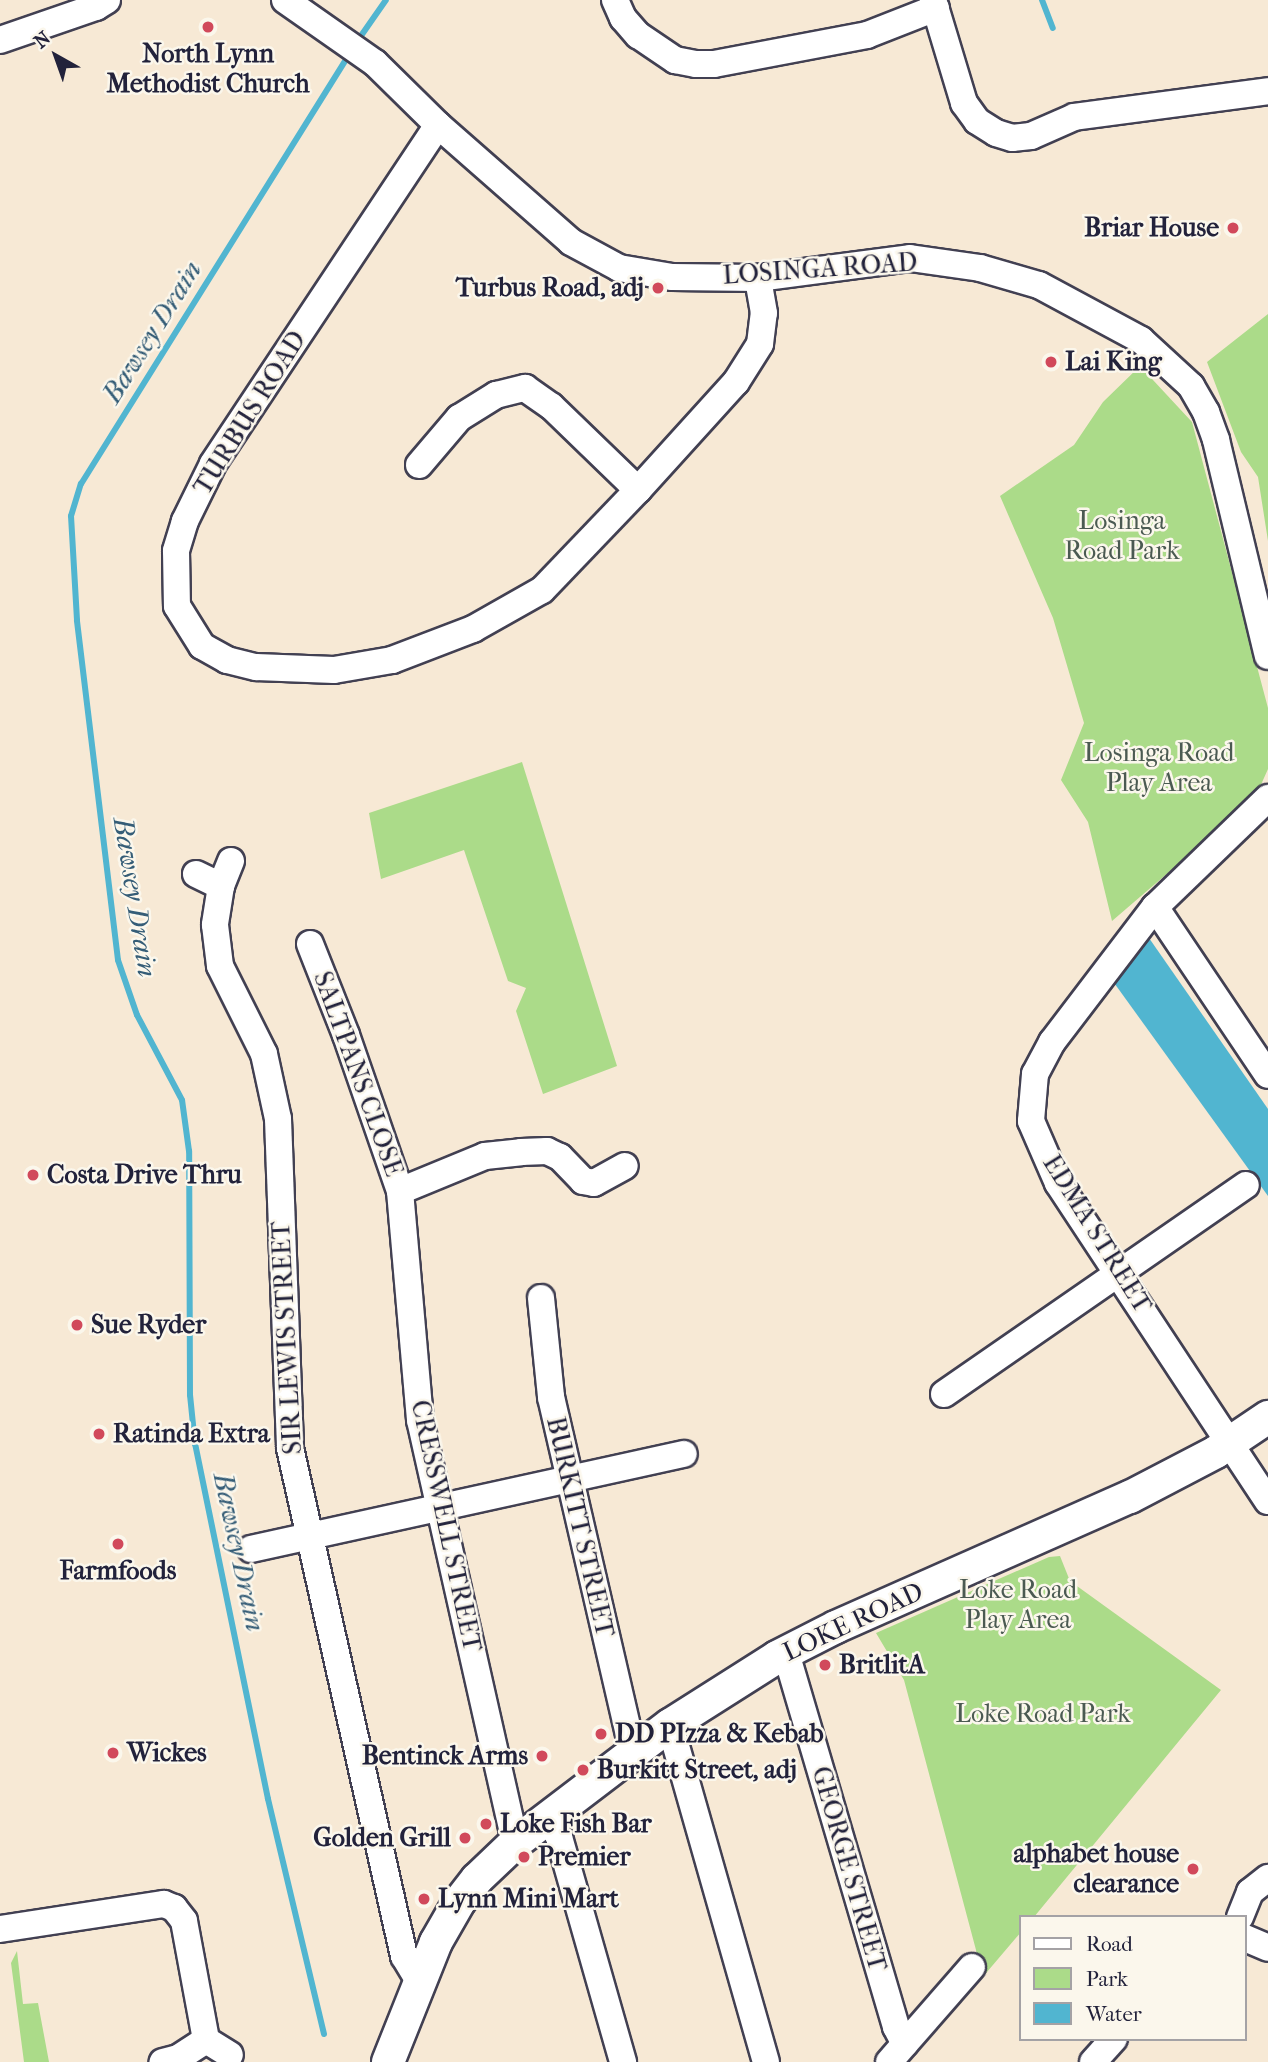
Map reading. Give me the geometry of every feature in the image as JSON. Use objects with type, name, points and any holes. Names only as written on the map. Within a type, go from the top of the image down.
[{"type":"street","points":[[0,40],[51,10],[107,0]]},
{"type":"street","name":"LOSINGA ROAD","points":[[285,0],[375,63],[438,125],[571,242],[619,268],[672,277],[758,278],[910,258],[980,268],[1039,285],[1141,340],[1191,386],[1206,412],[1216,440],[1268,656]]},
{"type":"street","points":[[615,0],[623,18],[638,35],[676,60],[696,64],[714,64],[867,35],[934,4],[964,103],[978,121],[996,133],[1012,138],[1031,136],[1074,117],[1268,91]]},
{"type":"street","name":"TURBUS ROAD","points":[[438,125],[213,464],[185,521],[176,551],[177,606],[202,646],[227,660],[256,667],[334,670],[392,660],[473,629],[542,590],[736,382],[760,344],[764,313],[758,278]]},
{"type":"street","points":[[419,465],[459,418],[496,395],[525,388],[551,406],[638,490]]},
{"type":"street","name":"EDMA STREET","points":[[1268,798],[1154,906],[1052,1042],[1035,1074],[1031,1121],[1058,1182],[1268,1502]]},
{"type":"street","name":"SIR LEWIS STREET","points":[[231,861],[221,886],[215,925],[220,966],[264,1054],[278,1119],[290,1448],[404,1956],[419,1981]]},
{"type":"street","points":[[196,874],[221,886]]},
{"type":"street","points":[[1154,906],[1268,1075]]},
{"type":"street","name":"SALTPANS CLOSE","points":[[310,944],[401,1198]]},
{"type":"street","points":[[401,1198],[485,1156],[547,1151],[560,1157],[583,1181],[594,1183],[625,1166]]},
{"type":"street","points":[[401,1198],[466,1176]]},
{"type":"street","points":[[944,1394],[1245,1185]]},
{"type":"street","name":"CRESSWELL STREET","points":[[401,1198],[420,1420],[515,1843]]},
{"type":"street","name":"BURKITT STREET","points":[[541,1298],[551,1397],[633,1753]]},
{"type":"street","name":"LOKE ROAD","points":[[380,2062],[392,2047],[436,1942],[459,1902],[484,1872],[515,1843],[670,1725],[786,1653],[836,1627],[1130,1497],[1231,1443],[1268,1417]]},
{"type":"street","points":[[251,1549],[684,1454]]},
{"type":"street","name":"GEORGE STREET","points":[[786,1653],[895,2027],[897,2053]]},
{"type":"street","points":[[670,1725],[766,2062]]},
{"type":"street","points":[[548,1817],[559,1838],[623,2062]]},
{"type":"street","points":[[1241,1915],[1251,1892],[1268,1878]]},
{"type":"street","points":[[0,1929],[72,1921],[164,1904],[174,1908],[184,1920],[206,2040],[230,2055]]},
{"type":"street","points":[[1247,1939],[1268,1948]]},
{"type":"street","points":[[897,2053],[972,1967]]},
{"type":"street","points":[[163,2062],[178,2058],[206,2040]]},
{"type":"street","points":[[1093,2062],[1112,2041]]},
{"type":"green space","points":[[1268,314],[1268,541],[1258,477],[1241,452],[1207,362]]},
{"type":"green space","name":"Losinga Road Park","points":[[1140,366],[1192,422],[1268,708],[1268,769],[1255,798],[1112,921],[1088,822],[1061,780],[1084,723],[1053,618],[1000,496],[1074,445],[1103,402]]},
{"type":"green space","points":[[522,762],[617,1066],[543,1094],[516,1011],[526,988],[508,981],[464,850],[381,879],[369,813]]},
{"type":"green space","name":"Loke Road Park","points":[[1060,1556],[1070,1581],[1221,1690],[1036,1915],[1020,1915],[1020,1933],[981,1979],[976,1950],[904,1680],[876,1633],[1049,1557]]},
{"type":"green space","points":[[17,1951],[23,2004],[38,2003],[49,2062],[24,2062],[11,1963]]},
{"type":"water","points":[[1149,938],[1268,1109],[1268,1196],[1112,980]]},
{"type":"waterway","name":"Bawsey Drain","points":[[356,43],[386,0]]},
{"type":"waterway","points":[[1042,0],[1053,28]]},
{"type":"waterway","name":"Bawsey Drain","points":[[324,2034],[268,1799],[195,1444],[190,1395],[189,1151],[182,1100],[137,1015],[118,960],[77,620],[71,516],[81,484],[350,53]]},
{"type":"place","name":"North Lynn Methodist Church","points":[[208,27]]},
{"type":"place","name":"Briar House","points":[[1233,228]]},
{"type":"place","name":"Turbus Road, adj","points":[[658,288]]},
{"type":"place","name":"Lai King","points":[[1051,362]]},
{"type":"place","name":"Costa Drive Thru","points":[[33,1175]]},
{"type":"place","name":"Sue Ryder","points":[[77,1325]]},
{"type":"place","name":"Ratinda Extra","points":[[99,1434]]},
{"type":"place","name":"Farmfoods","points":[[118,1544]]},
{"type":"place","name":"BritlitA","points":[[825,1665]]},
{"type":"place","name":"DD PIzza & Kebab","points":[[601,1734]]},
{"type":"place","name":"Wickes","points":[[113,1753]]},
{"type":"place","name":"Bentinck Arms","points":[[542,1756]]},
{"type":"place","name":"Burkitt Street, adj","points":[[583,1770]]},
{"type":"place","name":"Loke Fish Bar","points":[[486,1824]]},
{"type":"place","name":"Golden Grill","points":[[465,1838]]},
{"type":"place","name":"Premier","points":[[524,1857]]},
{"type":"place","name":"alphabet house clearance","points":[[1193,1869]]},
{"type":"place","name":"Lynn Mini Mart","points":[[424,1899]]},
{"type":"park label","name":"Losinga Road Play Area","points":[[1159,768]]},
{"type":"park label","name":"Loke Road Play Area","points":[[1018,1605]]}]
